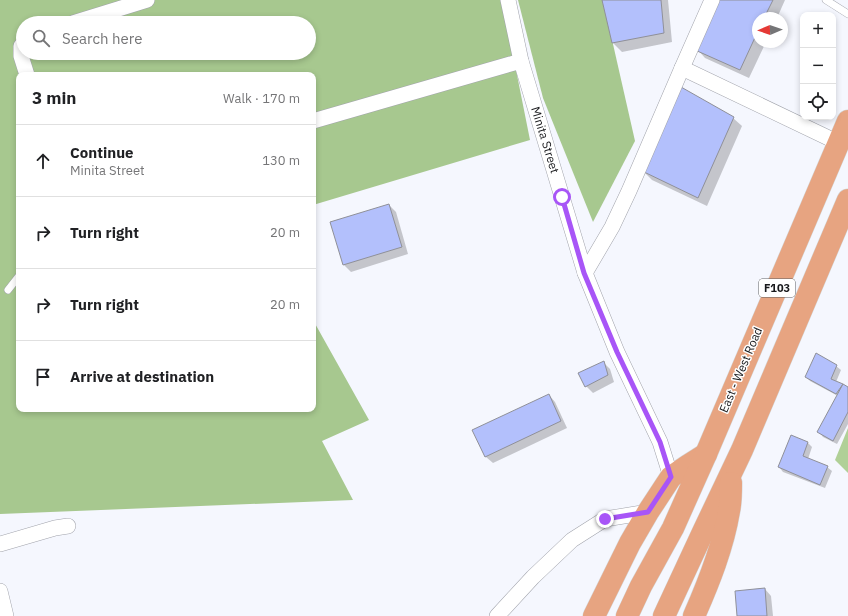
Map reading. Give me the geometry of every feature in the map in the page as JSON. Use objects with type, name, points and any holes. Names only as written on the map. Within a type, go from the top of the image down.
[{"type":"main road","name":"East - West Road","points":[[627,616],[641,586],[673,528],[848,122]]},
{"type":"main road","name":"F103","points":[[664,616],[742,450],[848,200]]},
{"type":"main road","points":[[594,616],[630,543],[671,477],[706,454]]},
{"type":"main road","points":[[694,616],[721,547],[730,510],[732,471]]},
{"type":"street","points":[[96,16],[147,0]]},
{"type":"street","name":"Minita Street","points":[[508,0],[521,61],[584,273],[617,352],[660,442],[671,477]]},
{"type":"street","points":[[584,273],[612,227],[629,191],[712,0]]},
{"type":"street","points":[[22,60],[26,72]]},
{"type":"street","points":[[316,120],[521,61]]},
{"type":"street","points":[[682,68],[839,143]]},
{"type":"street","points":[[497,616],[533,577],[572,540],[605,519],[648,512]]},
{"type":"street","points":[[0,544],[55,528],[68,526]]},
{"type":"street","points":[[0,591],[6,616]]},
{"type":"lane","points":[[826,0],[848,14]]},
{"type":"lane","points":[[8,290],[16,280]]},
{"type":"green space","points":[[0,0],[502,0],[530,140],[316,204],[316,72],[16,72],[16,412],[316,412],[316,325],[369,420],[322,441],[353,500],[0,514]]},
{"type":"green space","points":[[518,0],[603,0],[635,141],[593,222],[543,98]]},
{"type":"green space","points":[[848,428],[848,473],[835,460]]},
{"type":"building","points":[[602,0],[661,0],[664,33],[612,43]]},
{"type":"building","points":[[719,0],[773,0],[767,12],[752,12],[752,44],[740,70],[695,50]]},
{"type":"building","points":[[681,87],[734,117],[698,198],[642,171]]},
{"type":"building","points":[[389,204],[402,247],[343,265],[330,222]]},
{"type":"building","points":[[816,353],[837,365],[831,379],[843,384],[836,394],[805,377]]},
{"type":"building","points":[[604,361],[608,375],[585,387],[578,373]]},
{"type":"building","points":[[843,384],[848,387],[848,412],[833,441],[817,432]]},
{"type":"building","points":[[549,394],[561,421],[485,457],[472,430]]},
{"type":"building","points":[[791,435],[808,442],[803,456],[828,466],[820,485],[778,467]]},
{"type":"building","points":[[765,588],[767,616],[737,616],[735,591]]},
{"type":"route","points":[[562,197],[584,273],[617,352],[660,442],[671,477],[648,512],[605,519]]}]
